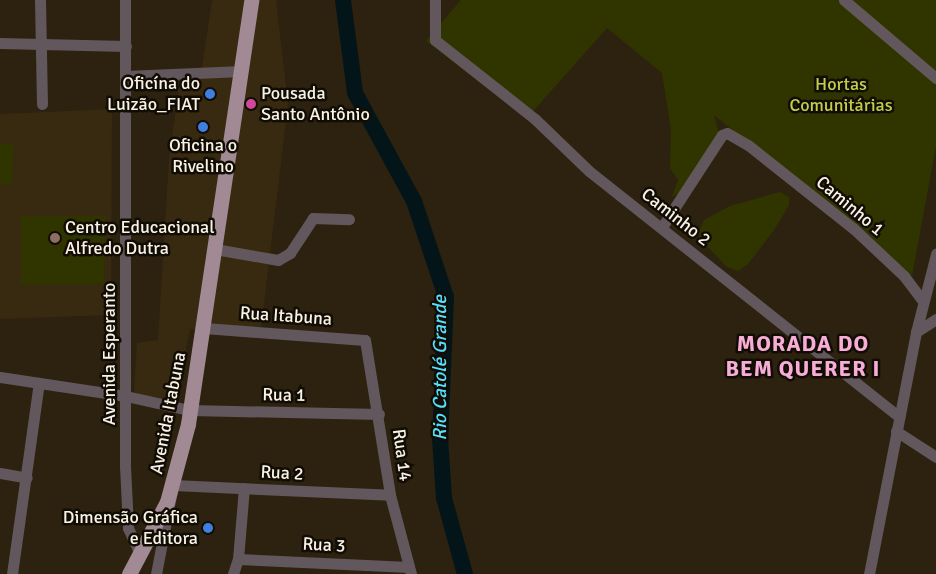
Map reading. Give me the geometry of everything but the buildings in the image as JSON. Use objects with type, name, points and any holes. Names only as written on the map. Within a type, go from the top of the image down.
[{"type":"main road","name":"Avenida Itabuna","points":[[129,574],[158,522],[173,485],[204,328],[252,0]]},
{"type":"street","points":[[40,0],[42,104]]},
{"type":"street","name":"Avenida Esperanto","points":[[125,0],[127,519],[130,537],[140,554]]},
{"type":"street","name":"Caminho 2","points":[[435,0],[435,40],[535,119],[589,171],[662,227],[899,417]]},
{"type":"street","points":[[844,0],[936,78]]},
{"type":"street","points":[[0,43],[41,42],[126,46]]},
{"type":"street","points":[[126,76],[242,71]]},
{"type":"street","name":"Caminho 1","points":[[662,227],[722,135],[730,134],[854,229],[904,276],[923,301]]},
{"type":"street","points":[[216,249],[278,260],[290,254],[313,218],[349,219]]},
{"type":"street","points":[[872,573],[896,430],[923,301],[936,254]]},
{"type":"street","points":[[916,332],[936,319]]},
{"type":"street","name":"Rua Itabuna","points":[[204,328],[365,340]]},
{"type":"street","name":"Rua 14","points":[[365,340],[379,414],[390,495],[410,570]]},
{"type":"street","name":"Rua 1","points":[[0,377],[126,396],[189,410],[379,414]]},
{"type":"street","points":[[12,574],[39,383]]},
{"type":"street","points":[[896,430],[936,457]]},
{"type":"street","points":[[0,473],[27,478]]},
{"type":"street","points":[[156,574],[173,485]]},
{"type":"street","name":"Rua 2","points":[[173,485],[390,495]]},
{"type":"street","points":[[233,574],[238,559],[244,488]]},
{"type":"street","name":"Rua 3","points":[[238,559],[410,570]]},
{"type":"shaded area","points":[[212,0],[276,0],[288,104],[260,337],[190,329],[175,406],[134,392],[137,343],[158,340],[169,159],[179,87],[201,75]]},
{"type":"shaded area","name":"Centro Educacional Alfredo Dutra","points":[[112,109],[111,315],[0,319],[0,114]]},
{"type":"green space","name":"Hortas Comunitárias","points":[[461,0],[936,0],[936,146],[912,276],[714,115],[721,140],[707,169],[691,187],[672,197],[678,180],[670,168],[671,129],[662,73],[607,28],[527,118],[426,41]]},
{"type":"green space","points":[[0,144],[14,144],[12,185],[0,184]]},
{"type":"green space","points":[[780,192],[789,197],[789,205],[774,230],[748,264],[738,271],[727,267],[701,240],[699,232],[704,220],[730,206]]},
{"type":"green space","points":[[21,216],[105,216],[104,284],[21,285]]},
{"type":"waterway","name":"Rio Catolé Grande","points":[[343,0],[355,93],[414,201],[446,297],[440,438],[444,498],[465,574]]},
{"type":"place","name":"Oficína do Luizão_FIAT","points":[[210,94]]},
{"type":"place","name":"Pousada Santo Antônio","points":[[251,104]]},
{"type":"place","name":"Oficina o Rivelino","points":[[203,127]]},
{"type":"place","name":"Centro Educacional Alfredo Dutra","points":[[55,238]]},
{"type":"place","name":"Dimensão Gráfica e Editora","points":[[208,528]]},
{"type":"district","name":"MORADA DO BEM QUERER I","points":[[803,356]]}]
